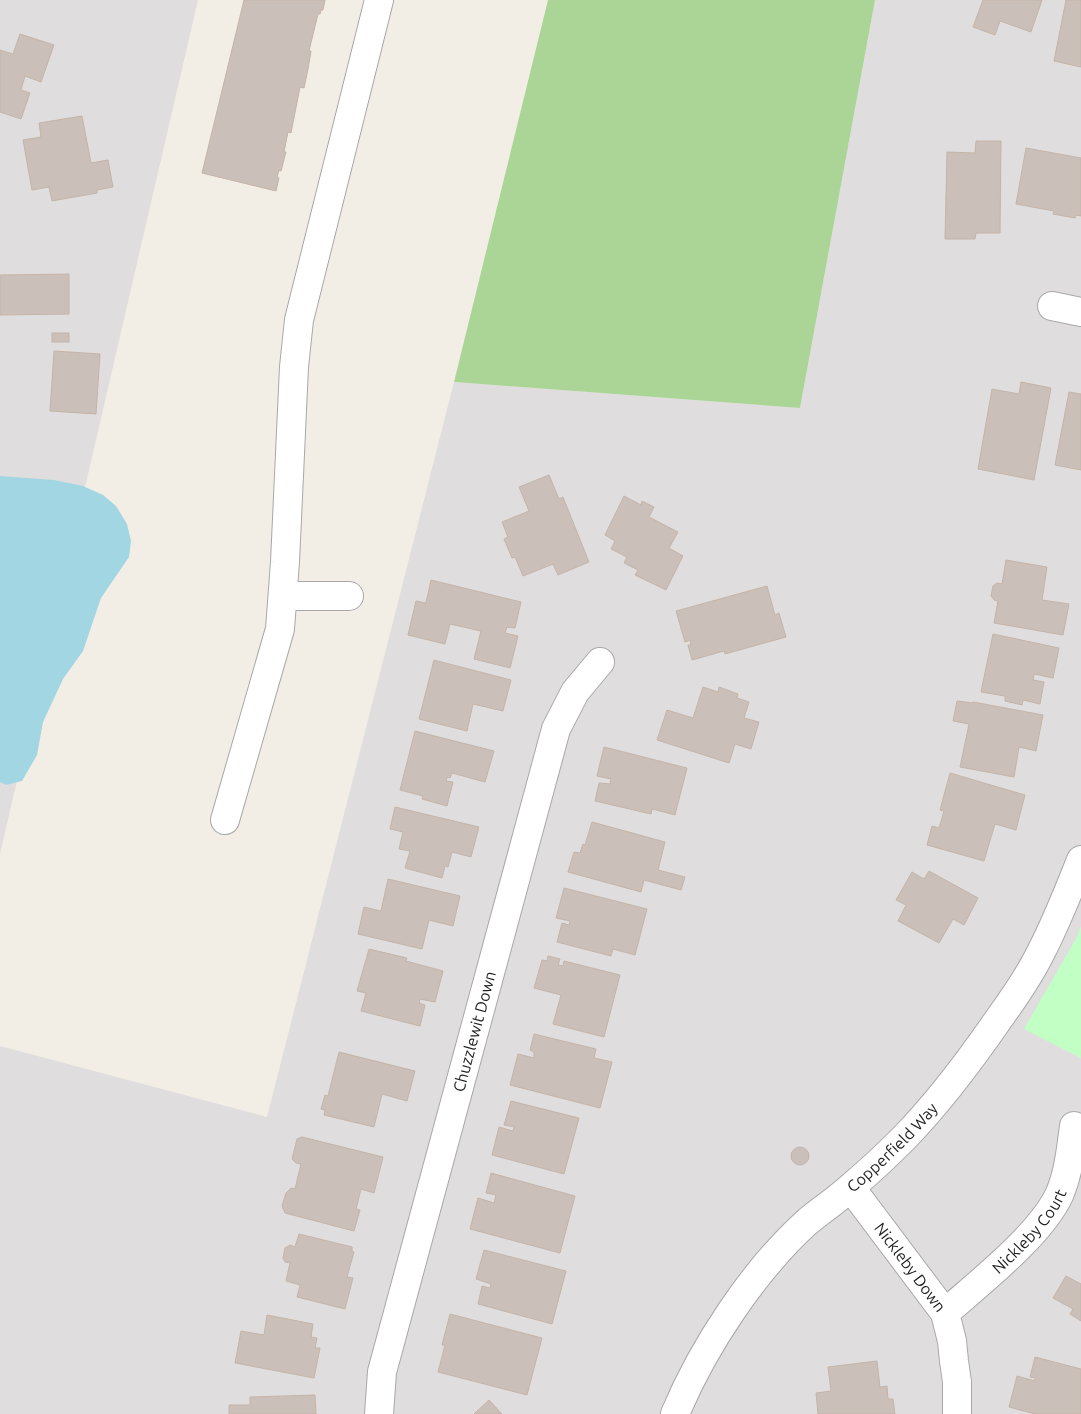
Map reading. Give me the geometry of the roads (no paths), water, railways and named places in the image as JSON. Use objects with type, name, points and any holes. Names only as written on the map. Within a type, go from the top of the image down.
[{"type":"street","points":[[225,820],[280,629],[294,367],[299,320],[379,0]]},
{"type":"street","points":[[1052,306],[1081,312]]},
{"type":"street","points":[[283,596],[349,596]]},
{"type":"street","name":"Chuzzlewit Down","points":[[379,1414],[382,1372],[556,729],[575,692],[600,662]]},
{"type":"street","name":"Copperfield Way","points":[[675,1414],[684,1393],[724,1323],[764,1267],[807,1222],[851,1188],[904,1138],[943,1094],[973,1056],[1018,991],[1041,952],[1057,919],[1081,860]]},
{"type":"street","name":"Nickleby Court","points":[[944,1313],[1002,1262],[1049,1212],[1066,1177],[1074,1126]]},
{"type":"street","name":"Nickleby Down","points":[[851,1188],[944,1313],[952,1342],[957,1382],[957,1414]]},
{"type":"water","points":[[0,476],[54,480],[83,486],[103,495],[116,506],[127,524],[131,541],[129,557],[101,598],[83,651],[63,679],[43,722],[37,755],[22,781],[6,785],[0,782]]}]
